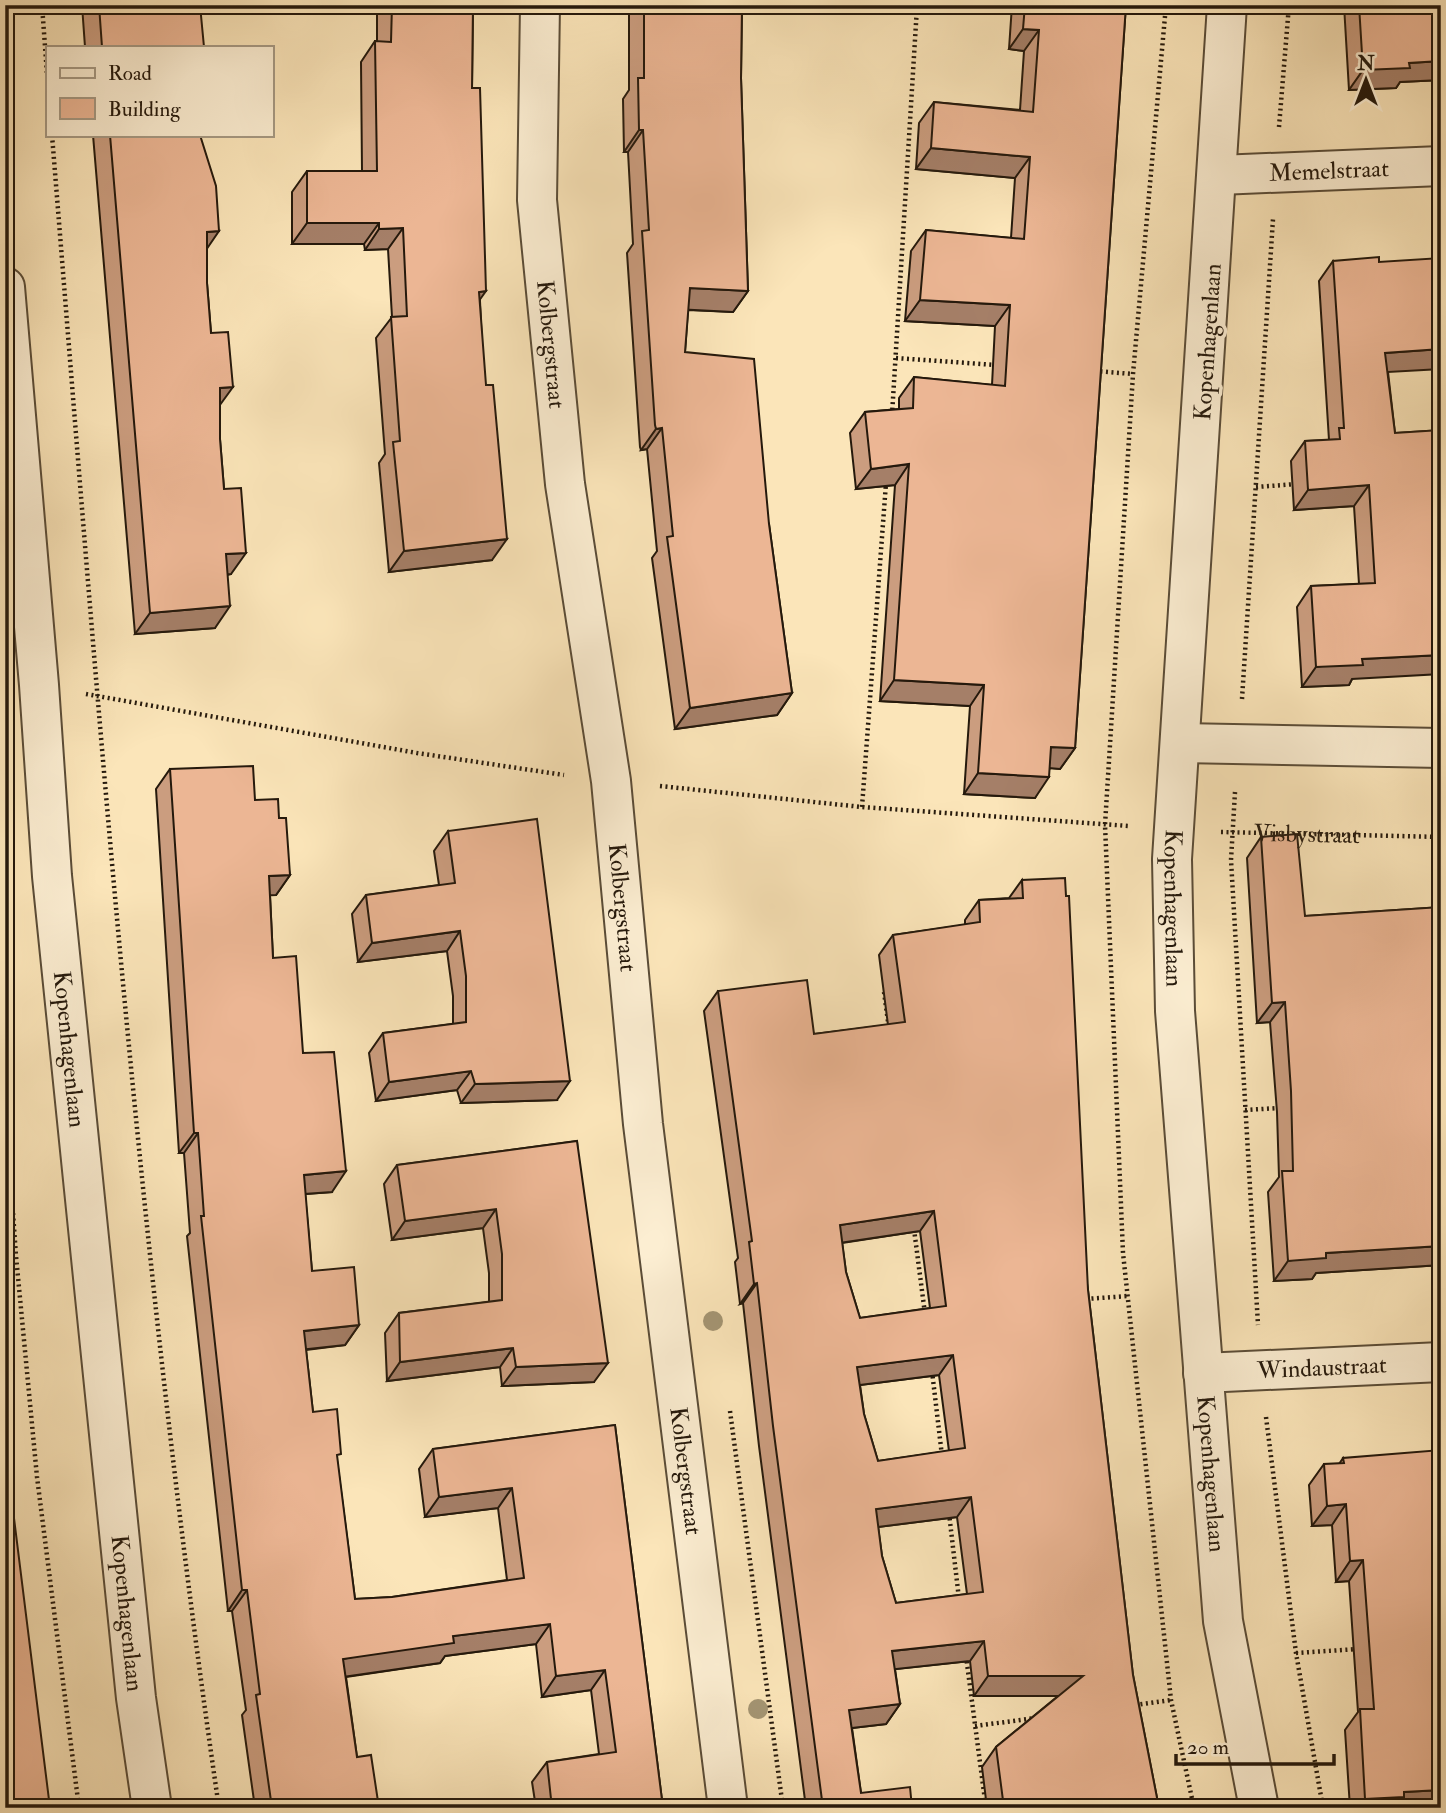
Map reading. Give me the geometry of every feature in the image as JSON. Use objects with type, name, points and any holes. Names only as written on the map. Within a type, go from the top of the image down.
[{"type":"street","name":"Kolbergstraat","points":[[540,5],[537,200],[565,484],[611,782],[643,1124],[728,1808]]},
{"type":"street","name":"Kopenhagenlaan","points":[[1227,5],[1219,174],[1173,828],[1175,1011],[1223,1621],[1258,1808]]},
{"type":"street","name":"Memelstraat","points":[[1219,174],[1441,166]]},
{"type":"street","name":"Kopenhagenlaan","points":[[5,287],[38,671],[52,876],[132,1665],[152,1808]]},
{"type":"street","points":[[1181,743],[1441,748]]},
{"type":"street","name":"Windaustraat","points":[[1203,1373],[1441,1362]]},
{"type":"path","points":[[42,5],[46,60]]},
{"type":"path","points":[[1289,5],[1231,832],[1261,1371],[1296,1653],[1324,1808]]},
{"type":"path","points":[[891,426],[917,7]]},
{"type":"path","points":[[52,136],[154,1314],[195,1642],[219,1808]]},
{"type":"path","points":[[896,358],[1007,366]]},
{"type":"path","points":[[1091,371],[1133,374]]},
{"type":"path","points":[[862,807],[887,481]]},
{"type":"path","points":[[1256,487],[1309,484]]},
{"type":"path","name":"Visbystraat","points":[[1173,828],[1441,837]]},
{"type":"path","points":[[884,992],[889,1034]]},
{"type":"path","points":[[5,1098],[37,1477],[79,1808]]},
{"type":"path","points":[[1245,1110],[1287,1107]]},
{"type":"path","points":[[914,1226],[926,1322]]},
{"type":"path","points":[[1074,1299],[1128,1296]]},
{"type":"path","points":[[924,1308],[938,1308]]},
{"type":"path","points":[[931,1362],[944,1470]]},
{"type":"path","points":[[948,1510],[960,1605]]},
{"type":"path","points":[[965,1645],[986,1808]]},
{"type":"path","points":[[1296,1653],[1362,1649]]},
{"type":"path","points":[[1132,1705],[1171,1700]]},
{"type":"path","points":[[975,1726],[1040,1717]]},
{"type":"building","points":[[99,5],[200,5],[204,46],[102,46]]},
{"type":"building","points":[[392,5],[473,5],[472,88],[480,88],[486,291],[479,292],[486,385],[493,385],[507,539],[404,551],[393,442],[400,441],[391,317],[407,316],[403,228],[379,229],[379,223],[307,223],[307,171],[377,171],[375,41],[391,42]]},
{"type":"building","points":[[644,5],[742,5],[741,78],[748,291],[690,288],[685,352],[754,359],[769,524],[792,693],[690,708],[667,537],[673,536],[662,428],[656,429],[655,425],[642,231],[649,230],[643,130],[639,130],[638,78],[644,78]]},
{"type":"building","points":[[1025,5],[1126,5],[1075,748],[1051,747],[1049,777],[978,773],[984,685],[894,680],[909,464],[871,469],[865,412],[913,408],[914,377],[1005,386],[1010,305],[920,300],[926,230],[1024,239],[1030,157],[931,148],[934,102],[1033,112],[1039,30],[1023,29]]},
{"type":"building","points":[[1359,5],[1441,5],[1441,61],[1409,63],[1410,68],[1363,70]]},
{"type":"building","points":[[110,136],[200,136],[216,186],[219,231],[207,232],[211,333],[228,332],[233,387],[220,388],[224,489],[241,488],[246,553],[226,554],[230,606],[150,613]]},
{"type":"building","points":[[1379,257],[1379,262],[1441,258],[1441,349],[1385,353],[1395,433],[1441,430],[1441,655],[1362,659],[1363,665],[1316,667],[1311,586],[1375,583],[1369,485],[1308,490],[1305,441],[1340,439],[1339,428],[1344,428],[1333,261]]},
{"type":"building","points":[[253,766],[255,800],[278,799],[279,818],[286,818],[290,875],[269,876],[273,958],[296,956],[303,1053],[334,1052],[346,1171],[304,1175],[312,1271],[354,1267],[359,1325],[304,1331],[313,1412],[337,1409],[341,1454],[337,1455],[355,1599],[392,1597],[524,1578],[512,1488],[439,1497],[433,1449],[615,1425],[663,1808],[552,1808],[547,1762],[616,1752],[605,1670],[556,1676],[550,1624],[453,1636],[454,1643],[343,1659],[357,1757],[371,1755],[379,1808],[272,1808],[256,1695],[260,1694],[247,1590],[242,1590],[201,1216],[204,1216],[198,1133],[194,1133],[170,769]]},
{"type":"building","points":[[537,819],[570,1081],[475,1084],[471,1071],[389,1082],[383,1033],[466,1022],[466,976],[460,931],[372,943],[366,895],[455,883],[448,831]]},
{"type":"building","points":[[1297,834],[1305,916],[1441,907],[1441,1246],[1326,1253],[1326,1258],[1288,1261],[1282,1171],[1293,1171],[1291,1091],[1285,1002],[1272,1003],[1261,837]]},
{"type":"building","points":[[1065,878],[1066,896],[1069,896],[1088,1290],[1133,1675],[1159,1808],[1004,1808],[996,1747],[1083,1676],[988,1676],[984,1641],[892,1651],[900,1704],[849,1710],[861,1793],[910,1787],[912,1808],[823,1808],[718,991],[807,980],[814,1034],[905,1022],[893,935],[980,922],[979,900],[1023,898],[1022,880]],"holes":[[[934,1211],[946,1306],[860,1318],[846,1272],[840,1225]],[[953,1355],[965,1448],[878,1461],[864,1414],[857,1367]],[[971,1497],[983,1592],[896,1603],[882,1556],[876,1509]]]},
{"type":"building","points":[[577,1141],[608,1363],[516,1367],[513,1348],[400,1362],[399,1313],[502,1300],[502,1254],[496,1209],[405,1221],[397,1165]]},
{"type":"building","points":[[1441,1450],[1441,1790],[1404,1792],[1404,1797],[1365,1799],[1360,1709],[1374,1709],[1363,1560],[1350,1561],[1346,1504],[1327,1506],[1324,1464],[1344,1463],[1343,1458]]},
{"type":"building","points":[[5,1479],[7,1495],[11,1494],[50,1808],[5,1808]]}]
